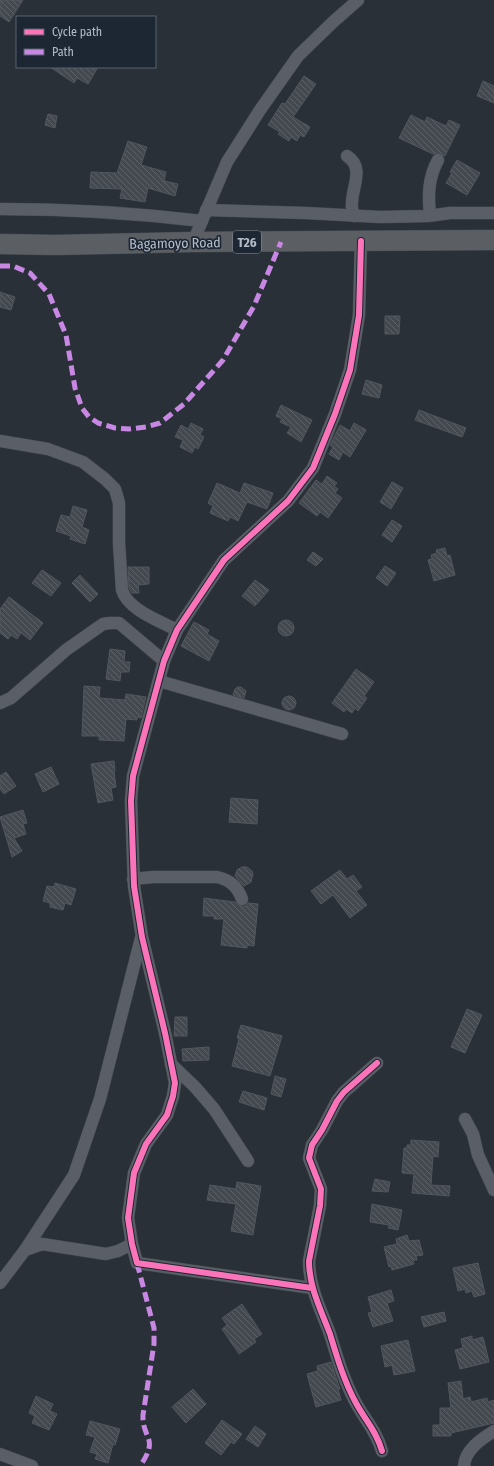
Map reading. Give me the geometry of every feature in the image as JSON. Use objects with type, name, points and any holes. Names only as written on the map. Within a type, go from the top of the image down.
[{"type":"highway","name":"Bagamoyo Road","points":[[0,244],[55,245],[193,242],[494,240]]},
{"type":"street","points":[[193,242],[227,162],[260,110],[298,56],[358,0]]},
{"type":"street","points":[[348,156],[354,160],[357,175],[352,203],[354,216]]},
{"type":"street","points":[[430,215],[429,196],[431,175],[438,160]]},
{"type":"street","points":[[0,209],[204,216],[380,217],[450,213],[494,213]]},
{"type":"street","points":[[312,1288],[137,1263],[128,1218],[134,1173],[146,1144],[167,1114],[173,1096],[175,1083],[172,1064],[142,937],[133,879],[131,801],[133,776],[164,661],[177,630],[224,560],[288,500],[313,468],[335,414],[350,370],[359,315],[361,241]]},
{"type":"street","points":[[0,441],[48,449],[83,462],[115,489],[119,503],[119,543],[122,590],[124,596],[135,608],[177,630]]},
{"type":"street","points":[[0,703],[11,698],[66,650],[103,624],[119,623],[164,661]]},
{"type":"street","points":[[159,680],[342,734]]},
{"type":"street","points":[[133,879],[153,877],[222,878],[231,882],[236,887],[242,899]]},
{"type":"street","points":[[0,1283],[25,1250],[74,1175],[100,1099],[142,937]]},
{"type":"street","points":[[378,1063],[344,1092],[337,1101],[322,1130],[312,1145],[309,1158],[321,1189],[320,1206],[309,1261],[312,1288],[330,1334],[340,1366],[356,1403],[378,1438],[382,1451]]},
{"type":"street","points":[[172,1064],[214,1109],[248,1161]]},
{"type":"street","points":[[465,1119],[473,1134],[478,1155],[494,1187]]},
{"type":"street","points":[[25,1250],[42,1244],[106,1254],[118,1251],[132,1244]]},
{"type":"street","points":[[464,1466],[464,1460],[473,1448],[483,1438],[494,1431]]},
{"type":"street","points":[[0,1454],[32,1466]]},
{"type":"building","points":[[0,0],[23,0],[9,22],[0,16]]},
{"type":"building","points":[[52,68],[97,68],[88,84],[77,78],[74,83]]},
{"type":"building","points":[[304,76],[316,84],[293,117],[310,127],[304,137],[300,135],[297,141],[291,137],[289,141],[278,134],[280,132],[268,125],[282,103],[285,104]]},
{"type":"building","points":[[483,81],[494,86],[494,103],[477,96]]},
{"type":"building","points":[[48,114],[57,116],[55,128],[45,125]]},
{"type":"building","points":[[411,115],[425,122],[427,117],[446,126],[449,120],[460,125],[445,156],[438,153],[433,154],[399,138]]},
{"type":"building","points":[[128,141],[147,147],[141,165],[166,172],[164,181],[178,184],[175,196],[148,188],[145,202],[120,198],[122,189],[90,188],[91,172],[117,173]]},
{"type":"building","points":[[457,160],[480,173],[467,195],[446,183]]},
{"type":"building","points":[[0,292],[15,297],[11,310],[0,307]]},
{"type":"building","points":[[385,316],[400,316],[399,334],[385,334]]},
{"type":"building","points":[[366,380],[382,385],[379,398],[362,394]]},
{"type":"building","points":[[281,405],[312,420],[301,442],[287,433],[291,427],[280,422],[282,419],[276,416]]},
{"type":"building","points":[[419,410],[466,428],[462,437],[415,420]]},
{"type":"building","points":[[191,423],[203,429],[200,435],[204,437],[198,449],[195,447],[192,453],[180,447],[183,440],[175,437],[181,425],[188,429]]},
{"type":"building","points":[[354,423],[366,430],[350,457],[343,452],[339,460],[329,454],[333,447],[330,445],[340,425],[350,431]]},
{"type":"building","points":[[327,476],[337,483],[334,486],[338,489],[335,493],[342,498],[328,518],[320,512],[317,516],[299,503],[316,480],[322,484]]},
{"type":"building","points":[[392,482],[403,488],[391,509],[380,502]]},
{"type":"building","points":[[217,483],[240,493],[244,483],[273,493],[267,509],[247,502],[238,521],[230,517],[228,521],[210,513],[213,506],[208,503]]},
{"type":"building","points":[[73,506],[87,510],[82,527],[89,530],[85,544],[70,539],[71,536],[56,531],[61,515],[70,517]]},
{"type":"building","points":[[392,520],[402,526],[392,542],[382,535]]},
{"type":"building","points":[[445,548],[447,556],[450,555],[455,575],[434,581],[428,560],[432,559],[431,555],[437,553],[436,550]]},
{"type":"building","points":[[313,552],[323,559],[316,566],[307,560]]},
{"type":"building","points":[[385,566],[396,573],[387,586],[376,578]]},
{"type":"building","points":[[128,567],[149,567],[149,584],[138,585],[139,593],[132,593],[129,588]]},
{"type":"building","points":[[42,570],[61,583],[51,596],[32,583]]},
{"type":"building","points":[[80,575],[98,594],[90,602],[72,583]]},
{"type":"building","points":[[255,580],[269,590],[255,606],[242,596]]},
{"type":"building","points":[[9,597],[43,623],[30,640],[21,633],[17,639],[11,635],[8,639],[0,633],[0,609]]},
{"type":"building","points":[[283,620],[289,620],[294,625],[292,634],[289,636],[283,636],[278,631],[278,625]]},
{"type":"building","points":[[194,622],[209,630],[207,634],[219,641],[209,661],[181,646]]},
{"type":"building","points":[[110,649],[125,651],[124,662],[130,662],[129,672],[121,672],[120,681],[106,679]]},
{"type":"building","points":[[356,669],[374,682],[364,696],[367,698],[358,711],[355,708],[352,713],[346,709],[344,712],[332,703]]},
{"type":"building","points":[[84,686],[100,687],[99,698],[125,700],[126,694],[146,697],[141,718],[137,717],[137,720],[126,719],[124,741],[99,740],[99,736],[82,736]]},
{"type":"building","points":[[241,687],[246,691],[244,698],[233,695],[235,689]]},
{"type":"building","points":[[286,696],[292,696],[296,700],[296,706],[292,710],[286,710],[282,706],[282,700]]},
{"type":"building","points":[[114,761],[116,787],[111,788],[113,800],[98,803],[91,764]]},
{"type":"building","points":[[51,767],[59,784],[43,792],[35,774]]},
{"type":"building","points":[[6,772],[16,786],[4,794],[0,789],[0,776]]},
{"type":"building","points":[[231,798],[258,800],[257,824],[229,822]]},
{"type":"building","points":[[23,810],[27,823],[23,824],[26,834],[14,838],[22,851],[12,857],[0,817]]},
{"type":"building","points":[[242,867],[247,867],[253,874],[251,882],[244,886],[235,876],[237,870]]},
{"type":"building","points":[[340,870],[347,879],[353,875],[362,887],[356,891],[367,905],[350,918],[333,895],[321,904],[311,891]]},
{"type":"building","points":[[55,883],[76,889],[71,905],[65,903],[63,910],[50,907],[50,903],[43,901],[47,886],[54,887]]},
{"type":"building","points":[[204,898],[235,902],[241,906],[245,906],[248,903],[258,904],[254,946],[247,945],[247,948],[221,945],[224,919],[214,919],[214,916],[203,916]]},
{"type":"building","points":[[467,1009],[482,1015],[465,1053],[451,1047]]},
{"type":"building","points":[[175,1017],[187,1017],[187,1036],[174,1036]]},
{"type":"building","points":[[241,1025],[282,1036],[270,1076],[232,1066]]},
{"type":"building","points":[[209,1047],[209,1060],[183,1061],[182,1049]]},
{"type":"building","points":[[275,1076],[286,1079],[281,1097],[271,1094]]},
{"type":"building","points":[[243,1091],[267,1098],[264,1110],[239,1102]]},
{"type":"building","points":[[411,1140],[439,1142],[438,1157],[433,1156],[431,1185],[450,1186],[449,1196],[412,1193],[414,1174],[402,1173],[404,1148],[407,1148],[407,1145],[411,1145]]},
{"type":"building","points":[[375,1179],[390,1182],[388,1192],[372,1191]]},
{"type":"building","points":[[237,1182],[261,1186],[253,1235],[231,1231],[236,1204],[207,1200],[210,1185],[236,1189]]},
{"type":"building","points":[[372,1204],[402,1210],[398,1230],[388,1228],[389,1225],[370,1222]]},
{"type":"building","points":[[407,1235],[409,1241],[419,1240],[423,1255],[416,1256],[417,1260],[413,1260],[414,1264],[392,1270],[391,1266],[389,1267],[384,1247],[397,1244],[396,1239]]},
{"type":"building","points":[[478,1263],[485,1294],[474,1297],[472,1291],[466,1293],[465,1289],[458,1291],[453,1268]]},
{"type":"building","points":[[391,1290],[394,1301],[387,1303],[393,1321],[373,1327],[368,1313],[372,1312],[368,1297]]},
{"type":"building","points":[[242,1304],[262,1334],[254,1339],[256,1342],[239,1354],[222,1329],[227,1325],[222,1318]]},
{"type":"building","points":[[444,1312],[446,1321],[424,1327],[421,1317]]},
{"type":"building","points":[[472,1336],[472,1340],[483,1337],[489,1362],[460,1369],[455,1350],[463,1348],[461,1339]]},
{"type":"building","points":[[408,1340],[415,1371],[394,1375],[392,1365],[385,1367],[381,1346]]},
{"type":"building","points":[[331,1362],[340,1389],[338,1389],[341,1400],[316,1407],[307,1374],[318,1371],[317,1366]]},
{"type":"building","points":[[461,1381],[463,1399],[470,1397],[471,1402],[487,1398],[488,1402],[494,1400],[494,1423],[451,1433],[451,1436],[433,1436],[433,1425],[440,1425],[440,1408],[451,1408],[448,1383]]},
{"type":"building","points":[[193,1389],[206,1404],[186,1423],[172,1407]]},
{"type":"building","points":[[36,1396],[53,1404],[50,1411],[57,1414],[49,1430],[32,1423],[35,1416],[29,1413]]},
{"type":"building","points":[[222,1420],[242,1434],[234,1444],[231,1442],[221,1455],[205,1443]]},
{"type":"building","points":[[90,1421],[120,1429],[115,1445],[113,1444],[108,1463],[95,1459],[97,1454],[90,1452],[95,1437],[86,1435]]},
{"type":"building","points":[[255,1426],[266,1434],[258,1447],[246,1439]]},
{"type":"marked path","points":[[0,266],[13,266],[30,273],[49,294],[66,335],[75,388],[82,408],[89,417],[98,423],[115,428],[129,429],[146,427],[160,423],[184,404],[223,360],[254,306],[281,242]]},
{"type":"marked path","points":[[137,1263],[154,1328],[154,1344],[143,1415],[143,1423],[149,1439],[149,1449],[140,1466]]},
{"type":"cycle path","points":[[312,1288],[137,1263],[128,1218],[134,1173],[146,1144],[167,1115],[173,1096],[175,1083],[165,1033],[142,937],[134,886],[131,801],[133,776],[164,661],[177,630],[224,560],[288,501],[313,468],[335,414],[350,370],[359,315],[361,241]]},
{"type":"cycle path","points":[[377,1063],[344,1092],[337,1101],[322,1130],[312,1145],[309,1158],[321,1189],[320,1206],[309,1261],[313,1289],[330,1334],[344,1378],[356,1403],[374,1431],[382,1451]]}]
